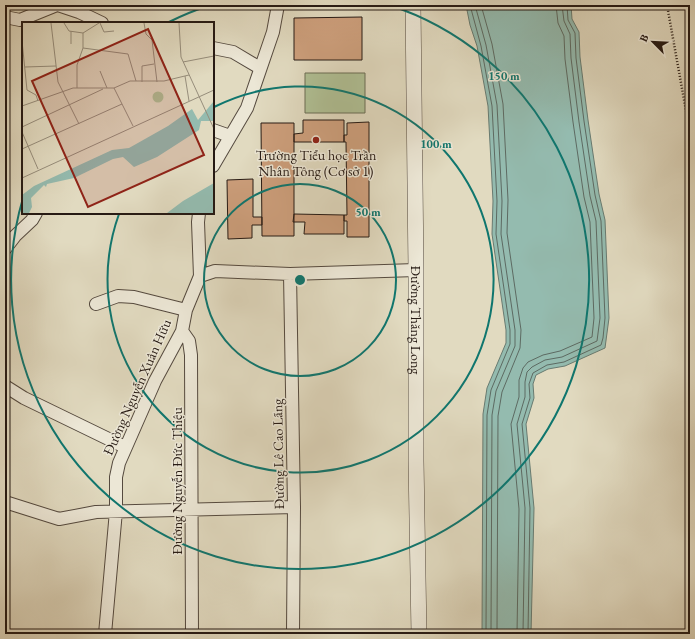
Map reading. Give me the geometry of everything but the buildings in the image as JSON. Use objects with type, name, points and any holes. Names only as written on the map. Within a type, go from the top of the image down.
[{"type":"street","points":[[5,18],[20,20],[57,5],[79,12],[100,22]]},
{"type":"street","points":[[214,163],[247,108],[273,32],[278,5]]},
{"type":"street","name":"Đường Thăng Long","points":[[413,5],[416,270],[416,461],[420,634]]},
{"type":"street","points":[[214,48],[233,52],[260,68]]},
{"type":"street","points":[[214,130],[230,136]]},
{"type":"street","points":[[5,249],[14,236],[32,220],[35,214]]},
{"type":"street","points":[[200,214],[198,222],[200,276],[215,271],[290,274],[416,270]]},
{"type":"street","name":"Đường Lê Cao Lãng","points":[[290,274],[294,508],[293,634]]},
{"type":"street","name":"Đường Nguyễn Xuân Hữu","points":[[105,634],[116,511],[116,477],[119,463],[155,382],[182,331],[186,310],[200,276]]},
{"type":"street","points":[[96,304],[118,296],[134,297],[186,310]]},
{"type":"street","name":"Đường Nguyễn Đức Thiệu","points":[[182,331],[189,341],[191,355],[192,634]]},
{"type":"street","points":[[5,386],[24,398],[125,447]]},
{"type":"street","points":[[5,502],[59,519],[96,512],[116,511],[294,508]]},
{"type":"path","points":[[667,5],[690,133]]},
{"type":"green space","points":[[305,73],[365,73],[365,113],[305,113]]},
{"type":"water","points":[[466,5],[571,5],[572,19],[579,32],[580,57],[588,120],[599,194],[605,220],[609,318],[605,348],[565,366],[548,369],[536,375],[533,384],[534,398],[526,424],[534,508],[531,634],[482,634],[483,414],[487,388],[506,343],[506,330],[492,234],[493,201],[488,106],[477,46],[470,25]]},
{"type":"place","name":"Trường Tiểu học Trần Nhân Tông (Cơ sở 1)","points":[[316,140]]}]
